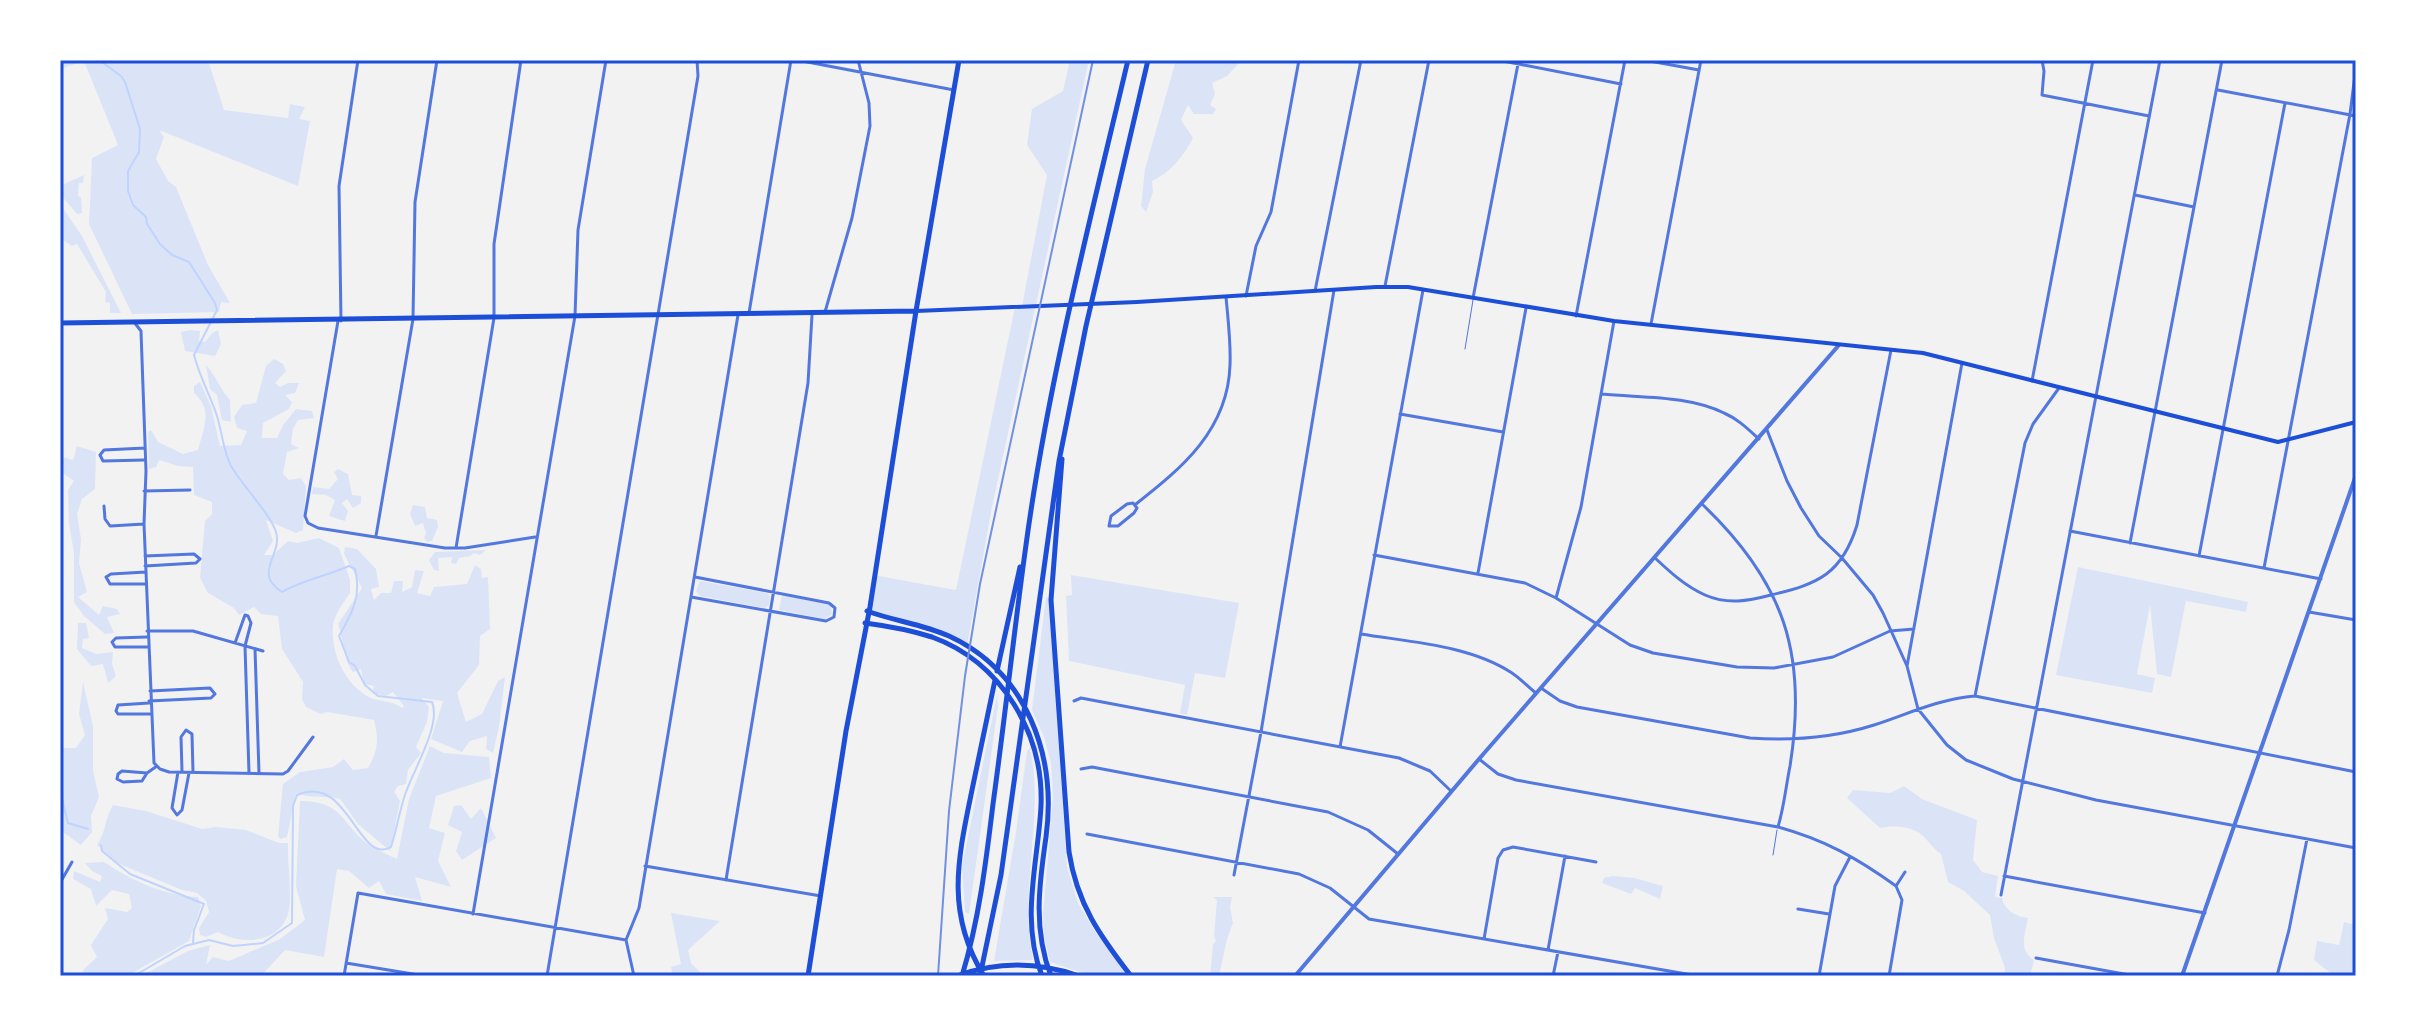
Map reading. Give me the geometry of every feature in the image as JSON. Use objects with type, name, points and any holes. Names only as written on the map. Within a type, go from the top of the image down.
[{"type":"main road","points":[[808,976],[959,60]]},
{"type":"main road","points":[[982,976],[961,921],[957,889],[962,842],[1026,543],[1069,313],[1128,60]]},
{"type":"main road","points":[[982,976],[997,899],[1045,546],[1065,426],[1148,60]]},
{"type":"main road","points":[[60,323],[916,311],[1246,296],[1385,286],[1423,289],[1614,321],[1891,349],[1962,363],[2269,441],[2288,441],[2356,422]]},
{"type":"main road","points":[[1065,426],[1051,600],[1069,852],[1076,888],[1088,915],[1131,976]]},
{"type":"main road","points":[[960,976],[972,940],[984,874],[1026,543]]},
{"type":"main road","points":[[867,611],[922,625],[968,647],[996,669],[1019,696],[1035,726],[1043,749],[1049,795],[1038,911],[1042,947],[1051,976]]},
{"type":"main road","points":[[865,623],[921,634],[949,645],[974,660],[1001,686],[1019,712],[1032,742],[1039,772],[1041,806],[1030,911],[1034,948],[1042,976]]},
{"type":"main road","points":[[960,976],[984,968],[1011,965],[1046,967],[1079,976]]},
{"type":"street","points":[[358,60],[339,186],[339,321],[305,516],[308,523],[318,528],[456,548],[536,537]]},
{"type":"street","points":[[376,536],[413,319],[415,202],[437,60]]},
{"type":"street","points":[[456,548],[494,318],[494,244],[521,60]]},
{"type":"street","points":[[473,914],[575,316],[578,230],[606,60]]},
{"type":"street","points":[[547,976],[698,76],[697,60]]},
{"type":"street","points":[[749,313],[791,60]]},
{"type":"street","points":[[797,60],[954,90]]},
{"type":"street","points":[[825,312],[852,218],[870,126],[869,103],[858,60]]},
{"type":"street","points":[[1246,296],[1256,246],[1271,212],[1299,60]]},
{"type":"street","points":[[1315,291],[1361,60]]},
{"type":"street","points":[[1385,286],[1429,60]]},
{"type":"street","points":[[1498,60],[1621,84]]},
{"type":"street","points":[[1576,316],[1625,60]]},
{"type":"street","points":[[1644,60],[1699,70]]},
{"type":"street","points":[[1651,324],[1701,60]]},
{"type":"street","points":[[2042,60],[2042,95],[2149,116]]},
{"type":"street","points":[[2032,381],[2093,60]]},
{"type":"street","points":[[2001,895],[2160,60]]},
{"type":"street","points":[[2130,543],[2222,60]]},
{"type":"street","points":[[1473,298],[1518,64]]},
{"type":"street","points":[[2264,568],[2350,114],[2356,67]]},
{"type":"street","points":[[2217,90],[2356,116]]},
{"type":"street","points":[[2199,556],[2285,103]]},
{"type":"street","points":[[2135,195],[2194,207]]},
{"type":"street","points":[[1340,747],[1423,289]]},
{"type":"street","points":[[1234,875],[1261,732],[1334,290]]},
{"type":"street","points":[[1136,504],[1134,513],[1118,526],[1109,526],[1111,516],[1127,504],[1136,504],[1181,469],[1208,436],[1218,417],[1230,365],[1226,297]]},
{"type":"street","points":[[1478,573],[1526,308]]},
{"type":"street","points":[[726,880],[808,383],[812,312]]},
{"type":"street","points":[[634,976],[626,940],[639,908],[738,314]]},
{"type":"street","points":[[1556,598],[1581,507],[1614,321]]},
{"type":"street","points":[[134,322],[141,331],[145,566],[153,759],[163,771],[283,774],[313,737]]},
{"type":"street","points":[[1295,976],[1451,791],[1840,344]]},
{"type":"street","points":[[1655,558],[1682,583],[1706,595],[1742,603],[1815,583],[1842,558],[1852,542],[1891,349]]},
{"type":"street","points":[[1907,666],[1962,363]]},
{"type":"street","points":[[1975,696],[2025,443],[2033,424],[2059,388]]},
{"type":"street","points":[[1601,394],[1702,405],[1732,417],[1759,439]]},
{"type":"street","points":[[1399,414],[1503,432]]},
{"type":"street","points":[[1767,430],[1801,508],[1819,536],[1873,595],[1907,666],[1918,709],[1947,745],[1966,760],[1988,771],[2096,800],[2356,848]]},
{"type":"street","points":[[145,448],[104,450],[100,455],[106,462],[145,460]]},
{"type":"street","points":[[2182,976],[2356,475]]},
{"type":"street","points":[[144,491],[190,490]]},
{"type":"street","points":[[1702,504],[1745,548],[1772,595],[1790,640],[1797,717],[1778,827]]},
{"type":"street","points":[[104,506],[105,519],[110,526],[144,524]]},
{"type":"street","points":[[2070,531],[2321,579]]},
{"type":"street","points":[[145,556],[194,554],[200,559],[196,563],[145,566]]},
{"type":"street","points":[[1374,555],[1525,583],[1556,598],[1630,645],[1694,661],[1741,668],[1774,668],[1833,657],[1890,631],[1914,629]]},
{"type":"street","points":[[146,572],[111,574],[106,580],[110,584],[146,584]]},
{"type":"street","points":[[691,597],[826,621],[835,613],[835,608],[829,603],[695,577]]},
{"type":"street","points":[[2309,612],[2356,620]]},
{"type":"street","points":[[235,643],[241,620],[247,615],[251,623],[245,646],[249,773]]},
{"type":"street","points":[[148,647],[115,647],[112,642],[116,638],[193,631],[263,651]]},
{"type":"street","points":[[1361,633],[1472,656],[1513,673],[1536,693]]},
{"type":"street","points":[[255,649],[259,773]]},
{"type":"street","points":[[149,691],[210,688],[215,694],[211,698],[118,705],[116,711],[118,714],[150,714]]},
{"type":"street","points":[[1541,688],[1560,701],[1577,707],[1750,738],[1794,740],[1852,731],[1951,698],[1975,696],[2356,772]]},
{"type":"street","points":[[1074,701],[1081,698],[1415,763],[1430,771],[1451,791]]},
{"type":"street","points":[[186,730],[192,734],[191,772],[182,810],[177,815],[172,808],[180,772],[181,737],[186,730]]},
{"type":"street","points":[[1479,759],[1498,774],[1516,780],[1778,827],[1819,839],[1896,886],[1902,900],[1889,976]]},
{"type":"street","points":[[147,773],[122,771],[117,776],[120,781],[140,781],[157,766]]},
{"type":"street","points":[[1081,769],[1092,767],[1314,808],[1368,830],[1398,854]]},
{"type":"street","points":[[1087,834],[1299,874],[1330,888],[1369,919],[1698,976]]},
{"type":"street","points":[[2279,975],[2307,839]]},
{"type":"street","points":[[1484,939],[1501,851],[1513,847],[1596,862]]},
{"type":"street","points":[[1548,950],[1565,856]]},
{"type":"street","points":[[1819,976],[1837,880],[1851,857]]},
{"type":"street","points":[[60,883],[72,862]]},
{"type":"street","points":[[645,866],[821,896]]},
{"type":"street","points":[[1896,886],[1905,872]]},
{"type":"street","points":[[2004,876],[2205,913]]},
{"type":"street","points":[[344,976],[358,893],[626,940]]},
{"type":"street","points":[[1798,909],[1829,914]]},
{"type":"street","points":[[1553,976],[1558,952]]},
{"type":"street","points":[[2036,958],[2135,976]]},
{"type":"street","points":[[346,963],[425,976]]},
{"type":"lane","points":[[1465,349],[1473,298]]},
{"type":"lane","points":[[1773,855],[1778,827]]},
{"type":"shaded area","points":[[60,60],[208,60],[224,110],[288,118],[290,104],[305,107],[299,119],[310,121],[298,186],[159,130],[164,137],[156,159],[168,181],[176,187],[208,265],[230,303],[221,302],[219,312],[132,314],[89,224],[92,158],[118,145],[84,61],[60,69]]},
{"type":"shaded area","points":[[1070,60],[1089,60],[992,507],[967,646],[950,637],[867,611],[873,575],[956,590],[1015,307],[1022,306],[1047,175],[1027,145],[1032,109],[1063,91]]},
{"type":"shaded area","points":[[1176,60],[1239,60],[1239,63],[1227,76],[1212,83],[1215,94],[1210,105],[1216,109],[1213,114],[1194,114],[1188,105],[1181,120],[1193,138],[1176,163],[1152,181],[1153,192],[1146,212],[1141,206],[1145,169]]},
{"type":"shaded area","points":[[84,175],[83,183],[79,183],[78,196],[81,197],[82,213],[77,214],[60,194],[60,186]]},
{"type":"shaded area","points":[[60,204],[82,236],[121,313],[110,313],[110,303],[105,302],[106,292],[77,244],[72,246],[60,241]]},
{"type":"shaded area","points":[[218,330],[221,344],[215,356],[185,351],[181,332],[200,331],[199,341],[205,342]]},
{"type":"shaded area","points":[[274,359],[283,364],[286,371],[275,383],[280,387],[299,383],[295,393],[285,395],[292,402],[289,409],[263,423],[262,438],[277,438],[296,409],[312,411],[314,418],[298,420],[293,429],[291,444],[299,448],[287,452],[283,474],[289,480],[301,478],[306,486],[303,530],[296,533],[266,520],[273,541],[264,555],[273,555],[288,541],[297,543],[319,538],[339,548],[350,580],[350,593],[335,617],[333,636],[341,666],[352,683],[371,698],[402,708],[404,706],[393,692],[386,696],[372,693],[374,686],[364,684],[361,669],[353,672],[348,662],[338,624],[362,588],[344,554],[345,547],[357,549],[376,569],[379,587],[371,589],[374,600],[381,593],[391,593],[394,581],[403,581],[402,592],[412,587],[415,570],[424,571],[417,593],[430,596],[434,587],[467,584],[475,565],[481,569],[482,578],[488,577],[490,629],[480,636],[479,665],[457,693],[466,722],[482,714],[498,681],[505,677],[493,753],[486,749],[487,736],[470,741],[462,752],[431,739],[443,701],[422,698],[429,707],[427,722],[416,747],[421,753],[408,770],[406,784],[398,786],[394,792],[400,801],[390,851],[358,824],[340,799],[334,798],[296,793],[287,837],[280,839],[278,836],[283,784],[300,772],[333,767],[344,759],[353,770],[368,768],[377,745],[374,720],[327,712],[321,714],[306,707],[302,699],[303,682],[282,649],[278,616],[261,614],[254,607],[239,615],[234,608],[208,593],[200,578],[205,521],[212,514],[212,502],[194,495],[193,467],[159,460],[156,467],[149,469],[148,432],[151,430],[158,442],[183,454],[198,450],[205,420],[204,406],[194,393],[194,386],[200,382],[211,406],[220,446],[241,445],[247,431],[237,428],[234,417],[242,405],[256,403],[266,366]]},
{"type":"shaded area","points":[[206,365],[230,400],[231,422],[222,420],[217,395],[210,389]]},
{"type":"shaded area","points":[[77,446],[96,452],[95,489],[82,499],[77,514],[81,539],[79,563],[87,592],[78,597],[99,615],[103,606],[117,609],[120,614],[107,617],[114,633],[105,634],[84,616],[74,602],[74,553],[68,490],[74,481],[60,471],[62,457],[73,460]]},
{"type":"shaded area","points":[[338,469],[348,474],[352,495],[361,496],[361,503],[353,508],[347,499],[342,503],[348,511],[345,521],[329,516],[335,500],[326,495],[312,494],[313,487],[329,489],[338,479],[334,472]]},
{"type":"shaded area","points":[[413,505],[425,507],[427,518],[437,520],[438,527],[432,541],[427,542],[424,538],[423,523],[415,526],[410,514]]},
{"type":"shaded area","points":[[486,550],[480,555],[474,553],[459,558],[456,564],[451,563],[452,557],[438,558],[439,571],[434,570],[429,560],[435,552]]},
{"type":"shaded area","points":[[2078,567],[2248,602],[2246,612],[2186,601],[2171,677],[2157,674],[2150,605],[2137,674],[2155,678],[2152,693],[2056,675]]},
{"type":"shaded area","points":[[1071,575],[1239,603],[1225,678],[1195,673],[1187,715],[1180,713],[1185,685],[1069,661],[1066,596],[1072,595]]},
{"type":"shaded area","points":[[700,581],[767,593],[770,596],[769,605],[764,608],[700,596],[696,591]]},
{"type":"shaded area","points":[[782,595],[828,604],[832,614],[825,619],[779,610]]},
{"type":"shaded area","points":[[1046,597],[1049,598],[1067,867],[1078,903],[1096,933],[1129,976],[1092,976],[1050,962],[1044,937],[1043,913],[1053,797],[1051,763],[1032,710]]},
{"type":"shaded area","points":[[78,623],[86,623],[89,638],[83,639],[82,648],[96,654],[113,652],[112,664],[116,676],[108,683],[103,664],[91,666],[77,649]]},
{"type":"shaded area","points":[[83,682],[93,726],[93,771],[99,797],[91,816],[92,832],[81,845],[60,830],[60,748],[76,748],[85,735],[79,714]]},
{"type":"shaded area","points":[[997,695],[969,914],[965,912],[962,866]]},
{"type":"shaded area","points":[[430,746],[444,753],[489,757],[491,778],[436,796],[429,828],[445,833],[438,861],[451,887],[415,877],[422,901],[386,894],[379,881],[369,888],[349,871],[337,869],[324,957],[285,950],[261,976],[141,976],[188,951],[210,945],[206,965],[213,957],[229,961],[280,939],[305,920],[296,886],[300,801],[334,809],[368,844],[397,859],[409,799]]},
{"type":"shaded area","points":[[1030,748],[1035,801],[1028,907],[1033,960],[994,961],[1027,751]]},
{"type":"shaded area","points":[[1904,786],[1922,799],[1977,820],[1973,860],[1982,872],[1998,876],[1995,897],[2002,898],[2012,912],[2028,918],[2024,947],[2034,960],[2030,976],[2004,976],[2005,968],[1994,938],[1990,915],[1964,891],[1948,882],[1941,854],[1926,839],[1916,831],[1905,828],[1880,828],[1847,798],[1853,790],[1890,793]]},
{"type":"shaded area","points":[[113,805],[146,811],[202,829],[246,830],[279,843],[288,843],[290,897],[283,924],[268,936],[258,939],[237,939],[218,932],[206,937],[200,935],[199,928],[209,912],[206,901],[197,893],[182,890],[117,863],[97,845]]},
{"type":"shaded area","points":[[461,805],[471,819],[481,808],[496,838],[462,860],[456,851],[462,832],[448,825],[454,806]]},
{"type":"shaded area","points":[[104,862],[149,886],[173,894],[198,897],[201,906],[189,941],[127,976],[85,976],[83,970],[97,957],[91,945],[108,919],[105,908],[127,912],[132,908],[129,894],[112,890],[96,906],[91,889],[73,879],[74,871],[100,882],[102,876],[85,863]]},
{"type":"shaded area","points":[[1613,876],[1663,886],[1660,899],[1635,888],[1631,894],[1602,883],[1604,878]]},
{"type":"shaded area","points":[[1213,897],[1232,897],[1233,923],[1219,976],[1210,976],[1213,944],[1216,941],[1217,900]]},
{"type":"shaded area","points":[[671,913],[720,921],[688,950],[691,963],[704,976],[673,976],[671,967],[681,964]]},
{"type":"shaded area","points":[[2344,922],[2356,925],[2356,976],[2334,976],[2314,960],[2317,941],[2339,945]]},
{"type":"waterway","points":[[99,60],[125,82],[140,129],[139,152],[128,171],[128,191],[133,205],[146,217],[160,244],[172,255],[189,262],[215,303],[217,310],[194,355],[216,413],[231,466],[276,532],[276,548],[269,578],[282,592],[349,566],[355,569],[357,587],[354,604],[339,636],[349,662],[355,666],[365,685],[378,696],[432,702],[434,712],[433,724],[404,798],[391,847],[380,849],[370,844],[329,796],[314,791],[297,795],[293,806],[292,923],[263,943],[233,946],[209,940],[185,946],[134,976]]},
{"type":"waterway","points":[[60,791],[68,823],[88,829]]},
{"type":"waterway","points":[[101,845],[102,851],[130,874],[204,904],[193,942]]},
{"type":"railway","points":[[938,976],[949,811],[965,676],[980,584],[1093,60]]}]
